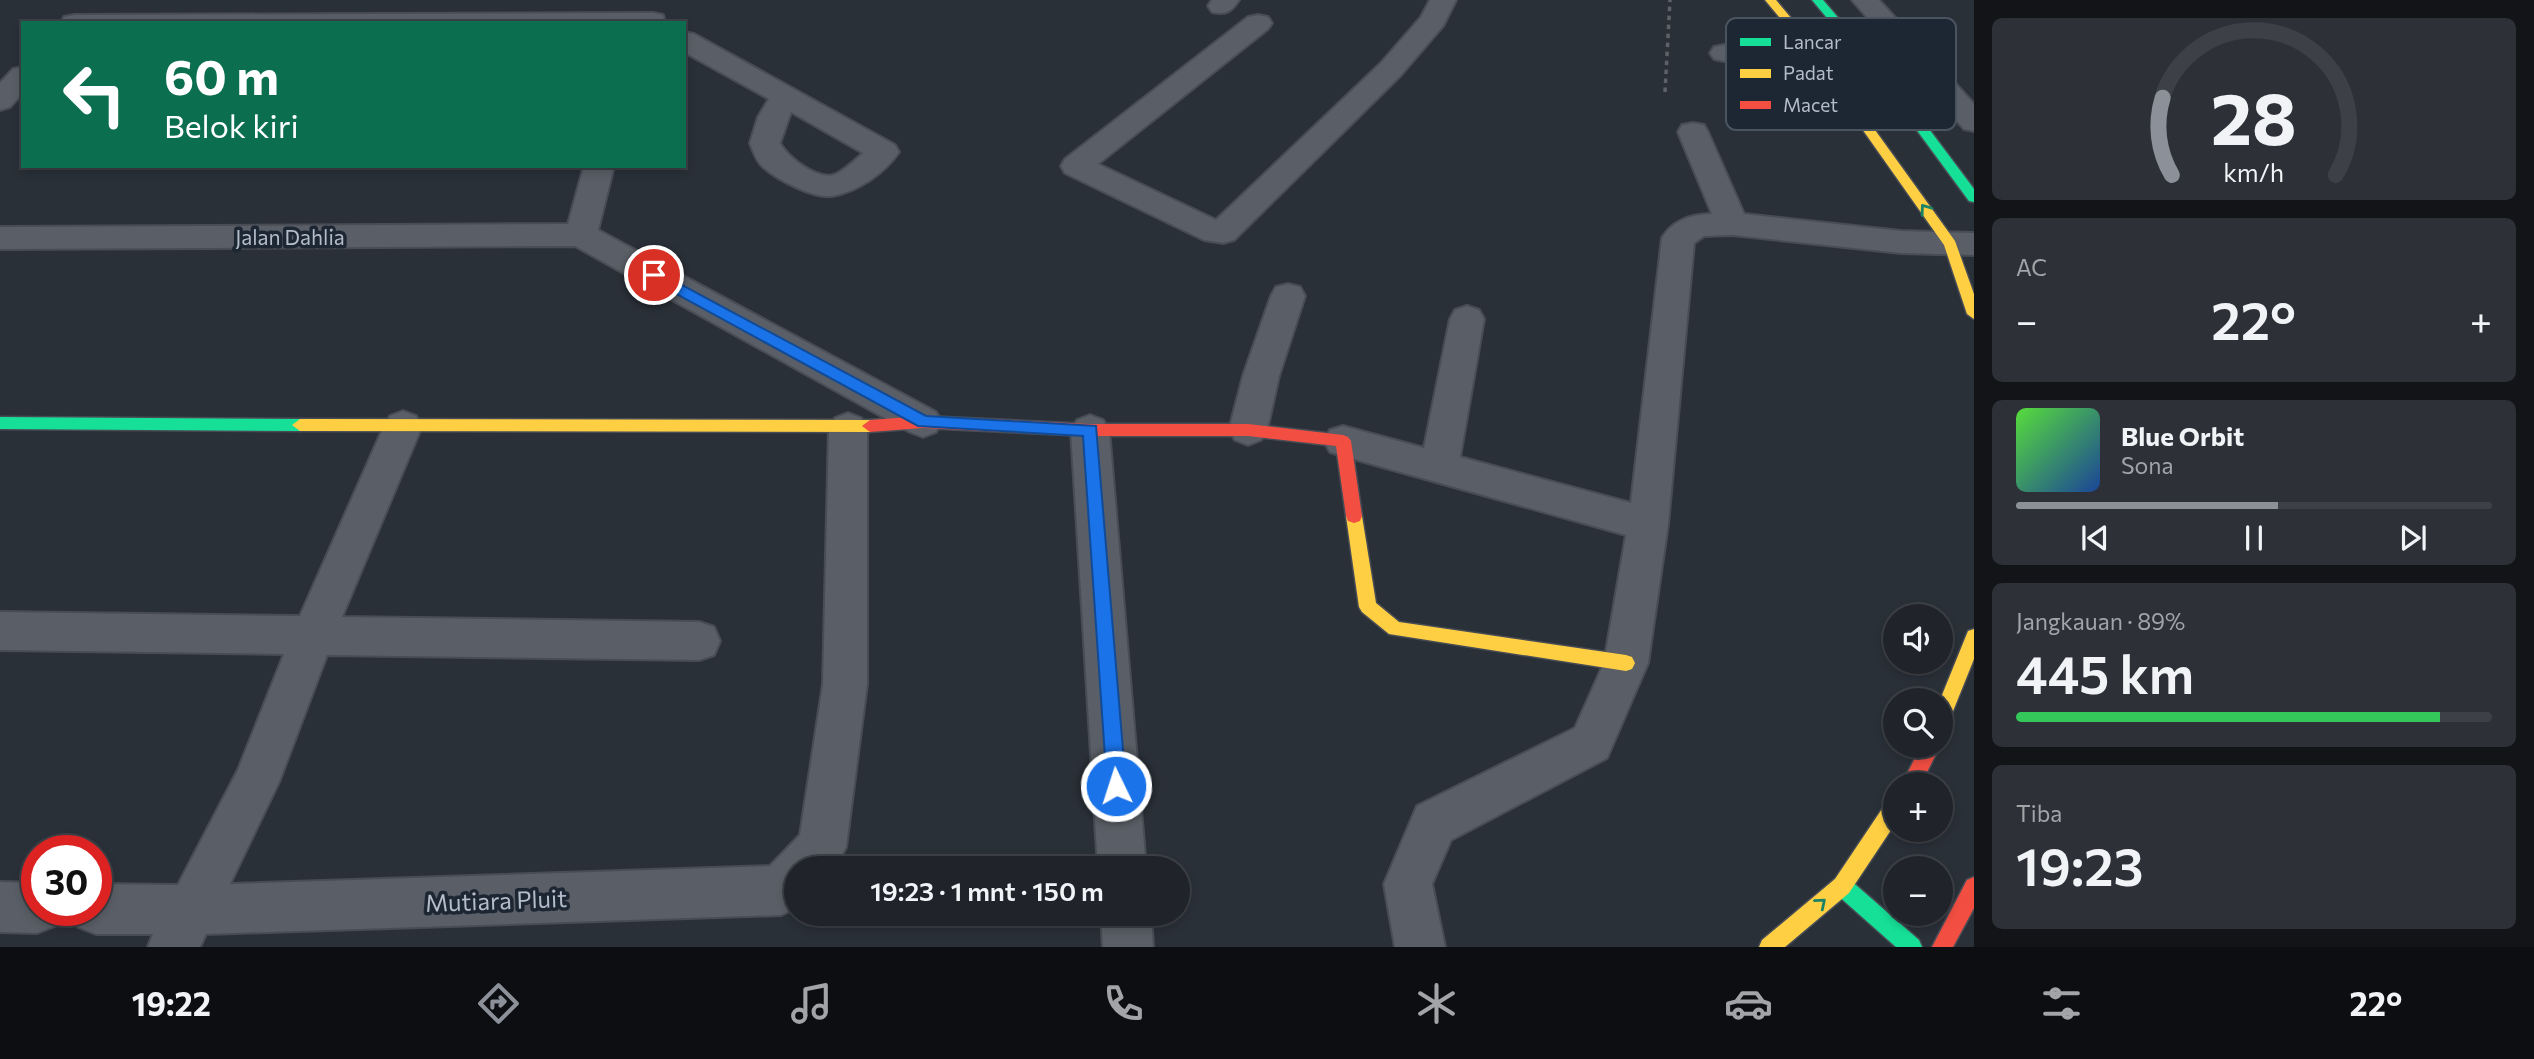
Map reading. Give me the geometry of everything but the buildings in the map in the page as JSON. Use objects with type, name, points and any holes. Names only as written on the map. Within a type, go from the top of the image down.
[{"type":"street","points":[[629,0],[652,21]]},
{"type":"street","points":[[1258,23],[1076,166],[1215,232],[1228,229],[1391,69],[1433,20],[1443,0]]},
{"type":"street","points":[[1770,0],[1785,18]]},
{"type":"street","points":[[1817,0],[1832,18]]},
{"type":"street","points":[[1865,0],[1881,18]]},
{"type":"street","points":[[686,41],[784,98]]},
{"type":"street","points":[[0,101],[21,77]]},
{"type":"street","points":[[1956,102],[1974,122]]},
{"type":"street","points":[[0,112],[21,112]]},
{"type":"street","points":[[1873,130],[1962,244],[1974,314]]},
{"type":"street","points":[[1923,130],[1974,198]]},
{"type":"street","points":[[1693,132],[1732,224]]},
{"type":"street","points":[[598,168],[581,235],[923,422]]},
{"type":"street","points":[[1420,947],[1408,884],[1434,823],[1591,743],[1626,663],[1648,524],[1678,239],[1697,225],[1732,224],[1901,242],[1962,244]]},
{"type":"street","name":"Jalan Dahlia","points":[[0,238],[581,235]]},
{"type":"street","points":[[1248,429],[1261,376],[1288,296]]},
{"type":"street","points":[[1439,467],[1467,319]]},
{"type":"street","points":[[0,423],[848,428],[923,422],[1090,430],[1248,429],[1343,441],[1648,524]]},
{"type":"street","points":[[181,929],[256,782],[313,637],[403,426]]},
{"type":"street","points":[[813,856],[822,847],[845,684],[848,428]]},
{"type":"street","points":[[1090,430],[1121,856]]},
{"type":"street","points":[[1343,441],[1368,607],[1395,629],[1626,663]]},
{"type":"street","points":[[0,631],[699,642]]},
{"type":"street","points":[[1953,690],[1974,637]]},
{"type":"street","points":[[1769,947],[1842,886],[1883,825]]},
{"type":"street","points":[[1842,886],[1912,947]]},
{"type":"street","name":"Mutiara Pluit","points":[[112,912],[181,929],[781,890],[784,887]]},
{"type":"street","points":[[1942,947],[1974,887]]},
{"type":"street","points":[[0,907],[21,908]]},
{"type":"street","points":[[1127,926],[1128,947]]},
{"type":"path","points":[[1665,92],[1670,0]]},
{"type":"traffic: fast","points":[[1817,0],[1832,18]]},
{"type":"traffic: fast","points":[[1923,130],[1974,198]]},
{"type":"traffic: fast","points":[[0,423],[300,425]]},
{"type":"traffic: fast","points":[[1842,886],[1912,947]]},
{"type":"traffic: slow","points":[[1770,0],[1785,18]]},
{"type":"traffic: slow","points":[[1869,130],[1950,244],[1974,314]]},
{"type":"traffic: slow","points":[[300,425],[870,426]]},
{"type":"traffic: slow","points":[[1354,516],[1368,607],[1395,629],[1626,663]]},
{"type":"traffic: slow","points":[[1953,690],[1974,637]]},
{"type":"traffic: slow","points":[[1769,947],[1842,886],[1883,825]]},
{"type":"traffic: jam","points":[[870,426],[923,422],[1090,430],[1248,430],[1343,441],[1354,516]]},
{"type":"traffic: jam","points":[[1917,772],[1925,758]]},
{"type":"traffic: jam","points":[[1942,947],[1974,887]]},
{"type":"route","points":[[654,275],[923,422],[1090,430],[1116,786]]}]
